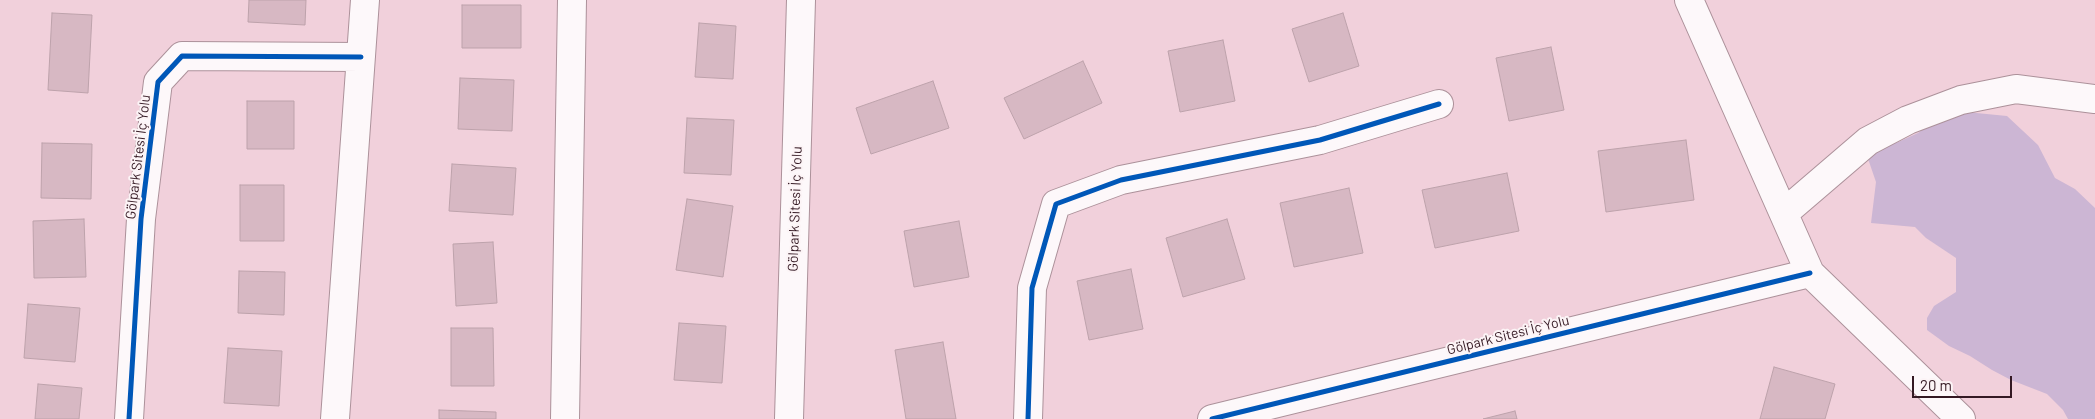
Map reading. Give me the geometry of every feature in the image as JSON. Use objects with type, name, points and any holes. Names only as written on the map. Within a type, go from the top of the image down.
[{"type":"street","points":[[335,419],[365,0]]},
{"type":"street","points":[[565,419],[572,0]]},
{"type":"street","name":"Gölpark Sitesi İç Yolu","points":[[789,419],[801,0]]},
{"type":"street","points":[[1689,0],[1810,273],[1960,419]]},
{"type":"street","name":"Gölpark Sitesi İç Yolu","points":[[129,419],[141,219],[158,82],[182,56],[361,57]]},
{"type":"street","points":[[1784,213],[1868,141],[1908,120],[1961,100],[2016,89],[2095,99]]},
{"type":"street","points":[[1028,419],[1032,288],[1056,204],[1121,180],[1320,140],[1439,104]]},
{"type":"street","name":"Gölpark Sitesi İç Yolu","points":[[1212,419],[1810,273]]},
{"type":"shaded area","points":[[1956,111],[2007,116],[2038,145],[2055,178],[2075,189],[2095,208],[2095,419],[2068,419],[2063,410],[2047,394],[2011,380],[1992,370],[1970,356],[1949,346],[1927,330],[1927,318],[1934,306],[1956,292],[1956,258],[1926,238],[1915,227],[1871,223],[1876,182],[1865,150],[1881,140],[1896,143],[1918,133],[1933,122]]},
{"type":"building","points":[[249,0],[306,0],[305,25],[248,22]]},
{"type":"building","points":[[462,5],[521,5],[521,48],[462,48]]},
{"type":"building","points":[[52,13],[92,15],[88,93],[48,90]]},
{"type":"building","points":[[1343,13],[1359,66],[1309,82],[1292,29]]},
{"type":"building","points":[[699,23],[736,26],[733,79],[695,77]]},
{"type":"building","points":[[1223,40],[1235,101],[1180,112],[1168,51]]},
{"type":"building","points":[[1551,47],[1564,110],[1509,121],[1496,58]]},
{"type":"building","points":[[1083,61],[1102,103],[1024,139],[1004,98]]},
{"type":"building","points":[[460,78],[514,80],[512,131],[458,129]]},
{"type":"building","points":[[933,81],[949,128],[871,154],[856,108]]},
{"type":"building","points":[[247,101],[294,101],[294,149],[247,149]]},
{"type":"building","points":[[687,118],[734,120],[731,175],[684,173]]},
{"type":"building","points":[[1686,140],[1694,200],[1606,212],[1598,151]]},
{"type":"building","points":[[42,143],[92,144],[91,199],[41,198]]},
{"type":"building","points":[[452,164],[516,168],[513,215],[449,211]]},
{"type":"building","points":[[1507,173],[1519,231],[1435,248],[1422,190]]},
{"type":"building","points":[[240,185],[284,185],[284,241],[240,241]]},
{"type":"building","points":[[1349,188],[1363,253],[1294,267],[1280,203]]},
{"type":"building","points":[[687,199],[733,206],[723,277],[676,270]]},
{"type":"building","points":[[84,219],[86,277],[34,278],[33,221]]},
{"type":"building","points":[[1227,219],[1245,279],[1183,297],[1166,238]]},
{"type":"building","points":[[959,221],[969,277],[914,287],[904,231]]},
{"type":"building","points":[[493,242],[497,303],[456,306],[453,244]]},
{"type":"building","points":[[1131,269],[1143,329],[1089,340],[1077,281]]},
{"type":"building","points":[[239,271],[285,272],[284,315],[238,313]]},
{"type":"building","points":[[28,304],[80,308],[75,362],[24,358]]},
{"type":"building","points":[[679,323],[726,326],[722,383],[674,380]]},
{"type":"building","points":[[451,328],[493,328],[494,386],[451,386]]},
{"type":"building","points":[[943,342],[956,419],[906,419],[895,350]]},
{"type":"building","points":[[228,348],[282,351],[279,406],[224,403]]},
{"type":"building","points":[[1774,367],[1835,384],[1825,419],[1760,419]]},
{"type":"building","points":[[38,384],[82,388],[79,419],[35,419]]},
{"type":"building","points":[[439,410],[496,412],[496,419],[439,419]]},
{"type":"building","points":[[1515,411],[1517,419],[1483,419]]},
{"type":"cycle path","points":[[129,419],[141,219],[158,82],[182,56],[361,57]]},
{"type":"cycle path","points":[[1028,419],[1032,288],[1056,204],[1121,180],[1320,140],[1439,104]]},
{"type":"cycle path","points":[[1212,419],[1810,273]]}]
